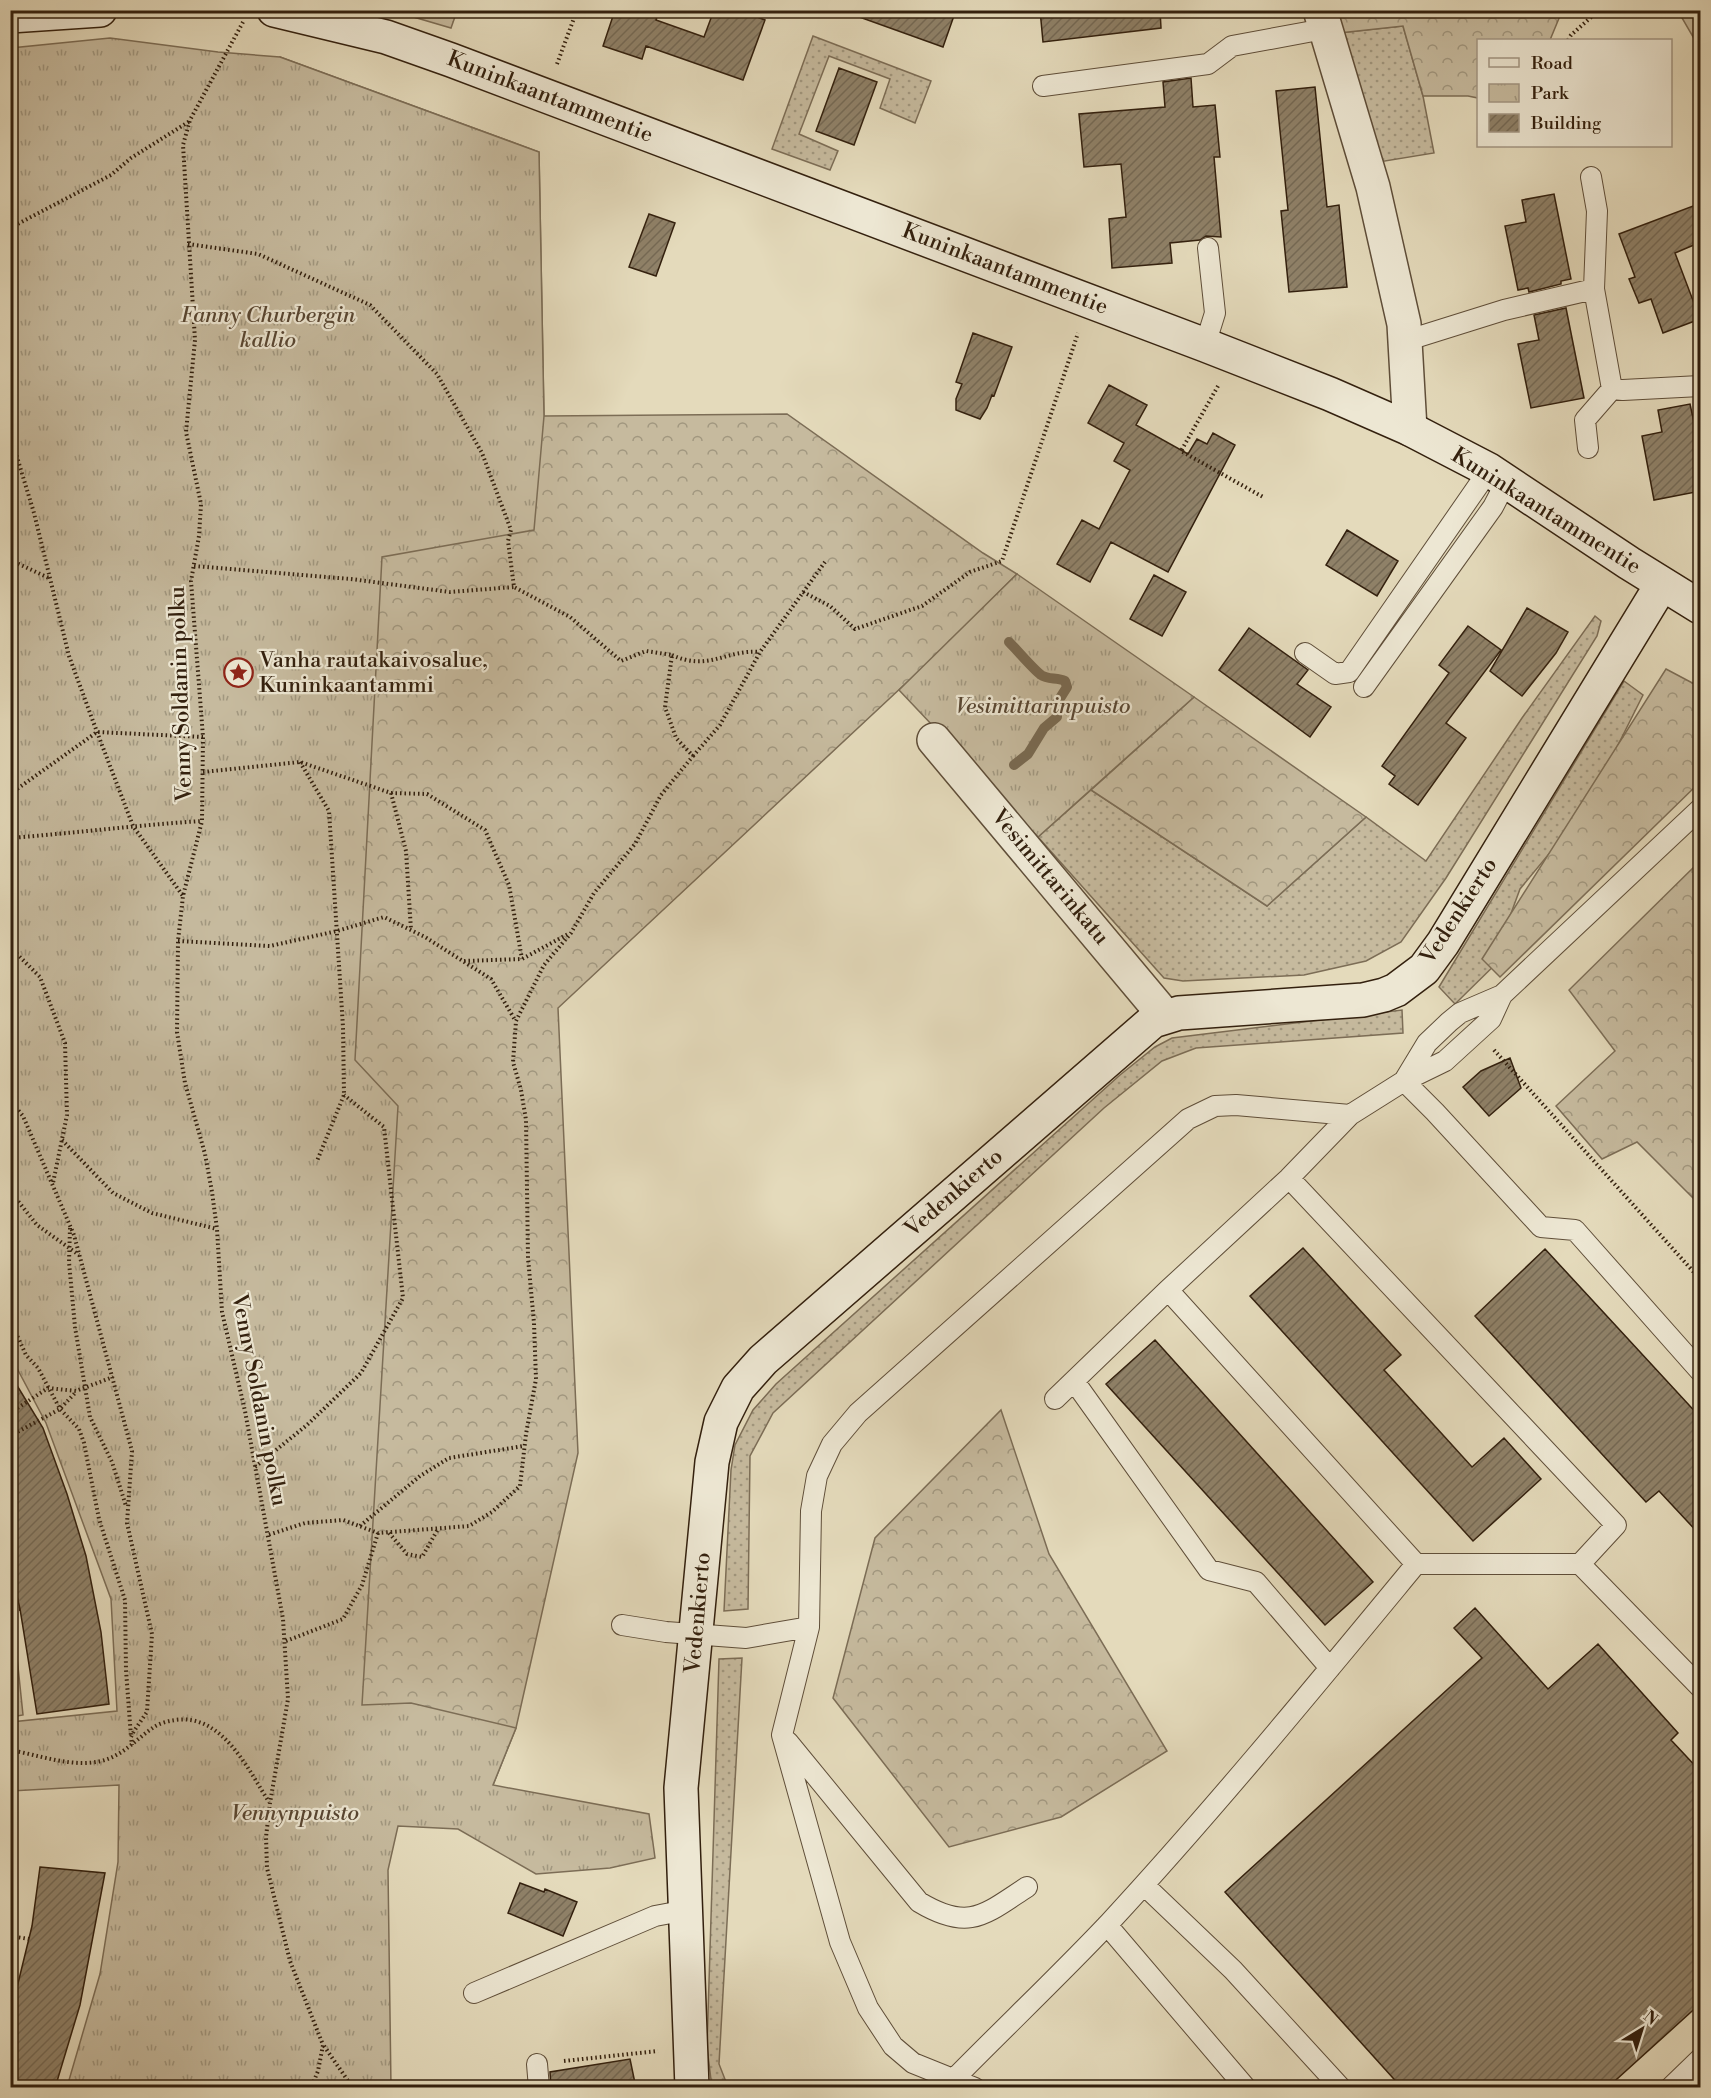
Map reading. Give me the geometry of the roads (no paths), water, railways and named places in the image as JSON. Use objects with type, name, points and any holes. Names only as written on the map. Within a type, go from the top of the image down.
[{"type":"street","points":[[10,16],[100,10]]},
{"type":"street","name":"Kuninkaantammentie","points":[[259,15],[386,37],[545,95],[1330,394],[1410,429],[1498,476],[1662,584],[1701,607]]},
{"type":"street","points":[[1322,20],[1373,187],[1404,324],[1410,429]]},
{"type":"street","name":"Vedenkierto","points":[[692,2088],[681,1788],[712,1462],[721,1422],[738,1388],[764,1360],[1153,1021],[1179,1013],[1363,1000],[1396,990],[1418,974],[1443,943],[1662,584]]},
{"type":"street","name":"Vesimittarinkatu","points":[[933,740],[1165,1016]]},
{"type":"lane","points":[[1043,86],[1208,64],[1232,46],[1322,20]]},
{"type":"lane","points":[[1591,177],[1597,211],[1594,289],[1612,389]]},
{"type":"lane","points":[[1204,345],[1215,313],[1208,248]]},
{"type":"lane","points":[[1405,341],[1504,310],[1594,289]]},
{"type":"lane","points":[[1612,389],[1701,386]]},
{"type":"lane","points":[[1588,448],[1585,420],[1612,389]]},
{"type":"lane","points":[[1305,653],[1335,675],[1349,672],[1498,476]]},
{"type":"lane","points":[[1364,687],[1493,507],[1498,476]]},
{"type":"lane","points":[[1055,1399],[1289,1178],[1350,1115],[1404,1081],[1427,1043],[1449,1022],[1460,1013],[1502,995],[1701,809]]},
{"type":"lane","points":[[1404,1081],[1541,1227],[1575,1230],[1701,1371]]},
{"type":"lane","points":[[975,2088],[914,2062],[893,2046],[868,2008],[840,1942],[782,1736],[809,1627],[811,1510],[817,1476],[832,1444],[858,1413],[1188,1119],[1215,1106],[1236,1105],[1350,1115]]},
{"type":"lane","points":[[1289,1178],[1616,1525],[1580,1564]]},
{"type":"lane","points":[[1168,1290],[1416,1564],[1580,1564],[1701,1687]]},
{"type":"lane","points":[[1074,1381],[1209,1570],[1256,1582],[1330,1668]]},
{"type":"lane","points":[[953,2080],[1144,1885],[1416,1564]]},
{"type":"lane","points":[[622,1624],[666,1632],[746,1638],[809,1627]]},
{"type":"lane","points":[[782,1736],[919,1902],[939,1914],[960,1919],[978,1916],[1028,1887]]},
{"type":"lane","points":[[1144,1885],[1233,1970],[1341,2088]]},
{"type":"lane","points":[[474,1993],[656,1916],[687,1910]]},
{"type":"lane","points":[[1107,1925],[1246,2088]]},
{"type":"lane","points":[[1684,2081],[1701,2059]]},
{"type":"lane","points":[[537,2064],[539,2088]]},
{"type":"waterway","points":[[1009,642],[1041,675],[1065,681],[1067,687],[1057,703],[1057,717],[1044,728],[1028,754],[1014,765]]},
{"type":"place","name":"Vanha rautakaivosalue, Kuninkaantammi","points":[[238,673]]},
{"type":"park label","name":"Fanny Churbergin kallio","points":[[268,328]]},
{"type":"park label","name":"Vesimittarinpuisto","points":[[1043,706]]},
{"type":"park label","name":"Vennynpuisto","points":[[295,1813]]}]
